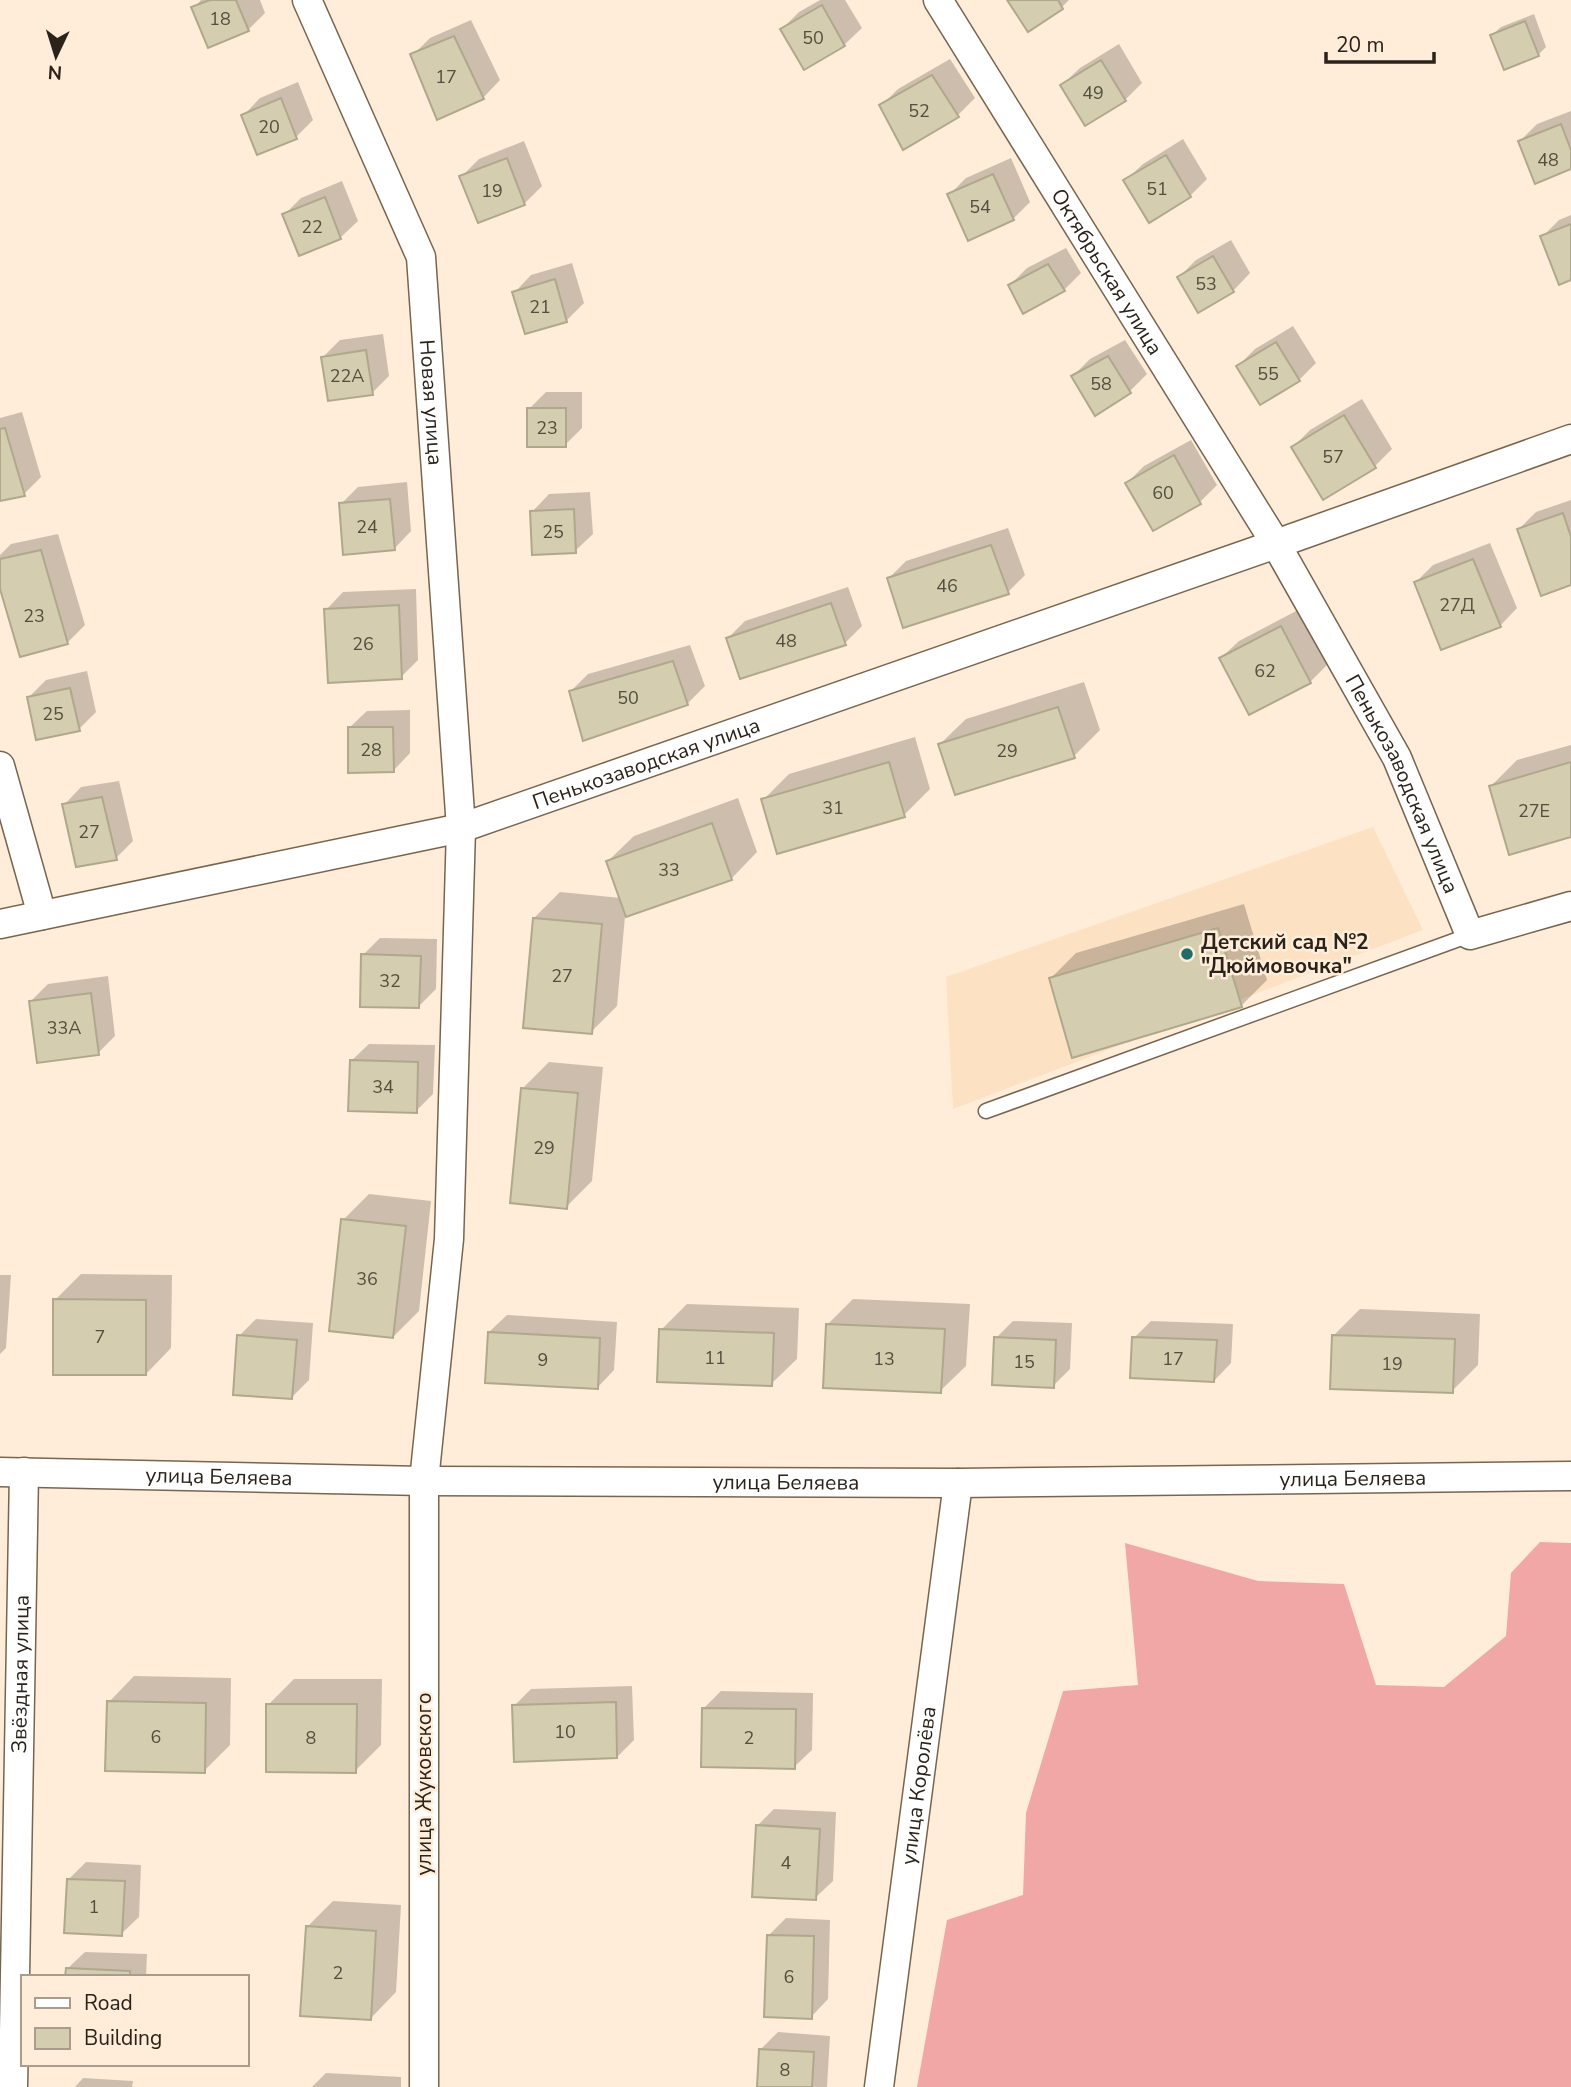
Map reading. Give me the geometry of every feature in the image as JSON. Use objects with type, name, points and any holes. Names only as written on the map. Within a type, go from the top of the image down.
[{"type":"street","name":"Новая улица","points":[[307,0],[421,257],[461,828],[449,1239],[424,1481]]},
{"type":"street","name":"Октябрьская улица","points":[[938,0],[1276,544]]},
{"type":"street","name":"Пенькозаводская улица","points":[[0,924],[461,828],[1571,439]]},
{"type":"street","name":"Пенькозаводская улица","points":[[1276,544],[1397,758],[1470,935]]},
{"type":"street","points":[[0,766],[42,915]]},
{"type":"street","points":[[1470,935],[1571,906]]},
{"type":"street","name":"улица Беляева","points":[[12,1472],[424,1481],[958,1483],[1571,1476]]},
{"type":"street","name":"Звёздная улица","points":[[12,1472],[13,2087]]},
{"type":"street","name":"улица Жуковского","points":[[424,1481],[424,2087]]},
{"type":"street","name":"улица Королёва","points":[[879,2087],[958,1483]]},
{"type":"lane","points":[[986,1111],[1470,935]]},
{"type":"shaded area","name":"Детский сад №2 \"Дюймовочка\"","points":[[1373,827],[1423,930],[953,1109],[946,977]]},
{"type":"shaded area","points":[[1540,1542],[1571,1543],[1571,2087],[917,2087],[947,1920],[1023,1895],[1026,1813],[1063,1691],[1138,1685],[1125,1543],[1258,1581],[1344,1584],[1376,1685],[1444,1687],[1506,1636],[1511,1573]]},
{"type":"building","points":[[210,0],[236,0],[249,31],[208,48],[191,7]]},
{"type":"building","points":[[1007,0],[1058,0],[1063,9],[1028,32]]},
{"type":"building","points":[[822,5],[845,46],[804,70],[780,29]]},
{"type":"building","points":[[1525,21],[1539,56],[1504,70],[1490,35]]},
{"type":"building","points":[[454,36],[484,99],[437,120],[410,54]]},
{"type":"building","points":[[1101,60],[1126,101],[1085,126],[1060,85]]},
{"type":"building","points":[[932,75],[959,117],[903,150],[879,105]]},
{"type":"building","points":[[281,98],[297,139],[257,155],[241,115]]},
{"type":"building","points":[[1561,124],[1571,150],[1571,169],[1535,184],[1518,141]]},
{"type":"building","points":[[1166,155],[1191,197],[1149,223],[1123,180]]},
{"type":"building","points":[[507,158],[525,205],[478,223],[459,176]]},
{"type":"building","points":[[993,174],[1014,220],[968,241],[947,194]]},
{"type":"building","points":[[325,197],[341,239],[299,256],[282,214]]},
{"type":"building","points":[[1571,224],[1571,280],[1559,285],[1540,236]]},
{"type":"building","points":[[1213,256],[1234,292],[1198,313],[1177,277]]},
{"type":"building","points":[[1048,264],[1065,291],[1023,314],[1008,285]]},
{"type":"building","points":[[555,279],[567,322],[525,334],[512,292]]},
{"type":"building","points":[[1276,342],[1300,381],[1260,405],[1236,366]]},
{"type":"building","points":[[366,350],[373,395],[328,401],[321,357]]},
{"type":"building","points":[[1108,356],[1131,393],[1095,416],[1071,376]]},
{"type":"building","points":[[527,408],[566,408],[566,447],[527,447]]},
{"type":"building","points":[[1344,415],[1376,468],[1323,500],[1291,447]]},
{"type":"building","points":[[5,428],[25,496],[0,501],[0,429]]},
{"type":"building","points":[[1174,455],[1201,504],[1153,531],[1125,483]]},
{"type":"building","points":[[390,499],[395,550],[343,555],[339,503]]},
{"type":"building","points":[[574,509],[576,553],[532,555],[530,511]]},
{"type":"building","points":[[1563,513],[1571,537],[1571,585],[1541,596],[1517,529]]},
{"type":"building","points":[[991,545],[1009,594],[903,628],[887,578]]},
{"type":"building","points":[[41,550],[68,644],[20,657],[0,589],[0,559]]},
{"type":"building","points":[[1473,559],[1501,627],[1441,650],[1414,582]]},
{"type":"building","points":[[831,603],[846,645],[740,679],[726,638]]},
{"type":"building","points":[[399,605],[402,679],[328,683],[324,609]]},
{"type":"building","points":[[1281,626],[1311,683],[1249,715],[1219,658]]},
{"type":"building","points":[[673,661],[688,705],[583,741],[569,691]]},
{"type":"building","points":[[70,688],[80,731],[36,740],[27,697]]},
{"type":"building","points":[[1058,707],[1075,758],[955,795],[938,744]]},
{"type":"building","points":[[348,727],[393,727],[394,772],[348,773]]},
{"type":"building","points":[[889,762],[905,817],[777,854],[761,799]]},
{"type":"building","points":[[1571,762],[1571,837],[1509,855],[1489,786]]},
{"type":"building","points":[[102,797],[117,860],[76,867],[62,804]]},
{"type":"building","points":[[712,823],[732,880],[626,917],[606,861]]},
{"type":"building","points":[[533,918],[602,924],[592,1034],[523,1028]]},
{"type":"building","points":[[1218,928],[1242,1007],[1072,1058],[1049,978]]},
{"type":"building","points":[[361,954],[421,956],[419,1008],[360,1007]]},
{"type":"building","points":[[91,993],[99,1055],[37,1063],[29,1001]]},
{"type":"building","points":[[350,1060],[418,1062],[417,1113],[348,1111]]},
{"type":"building","points":[[521,1088],[578,1093],[567,1209],[510,1203]]},
{"type":"building","points":[[341,1219],[406,1226],[393,1338],[329,1331]]},
{"type":"building","points":[[53,1299],[146,1300],[146,1375],[53,1375]]},
{"type":"building","points":[[826,1324],[945,1329],[941,1393],[823,1388]]},
{"type":"building","points":[[659,1329],[774,1333],[772,1386],[657,1382]]},
{"type":"building","points":[[488,1332],[600,1338],[598,1389],[485,1383]]},
{"type":"building","points":[[237,1335],[297,1340],[292,1399],[233,1395]]},
{"type":"building","points":[[1332,1335],[1455,1339],[1453,1393],[1330,1389]]},
{"type":"building","points":[[994,1337],[1056,1340],[1054,1388],[992,1385]]},
{"type":"building","points":[[1132,1337],[1217,1340],[1214,1382],[1130,1378]]},
{"type":"building","points":[[107,1701],[206,1703],[205,1773],[105,1771]]},
{"type":"building","points":[[616,1702],[617,1758],[514,1762],[512,1705]]},
{"type":"building","points":[[266,1704],[357,1704],[356,1773],[266,1772]]},
{"type":"building","points":[[702,1708],[796,1709],[795,1769],[701,1767]]},
{"type":"building","points":[[756,1825],[820,1829],[816,1900],[752,1897]]},
{"type":"building","points":[[67,1879],[125,1881],[122,1936],[64,1933]]},
{"type":"building","points":[[306,1926],[376,1931],[371,2020],[300,2016]]},
{"type":"building","points":[[767,1935],[814,1936],[812,2019],[764,2017]]},
{"type":"building","points":[[66,1968],[130,1971],[130,1975],[65,1975]]},
{"type":"building","points":[[759,2049],[814,2052],[812,2087],[757,2087]]},
{"type":"place","name":"Детский сад №2 \"Дюймовочка\"","points":[[1187,954]]}]
